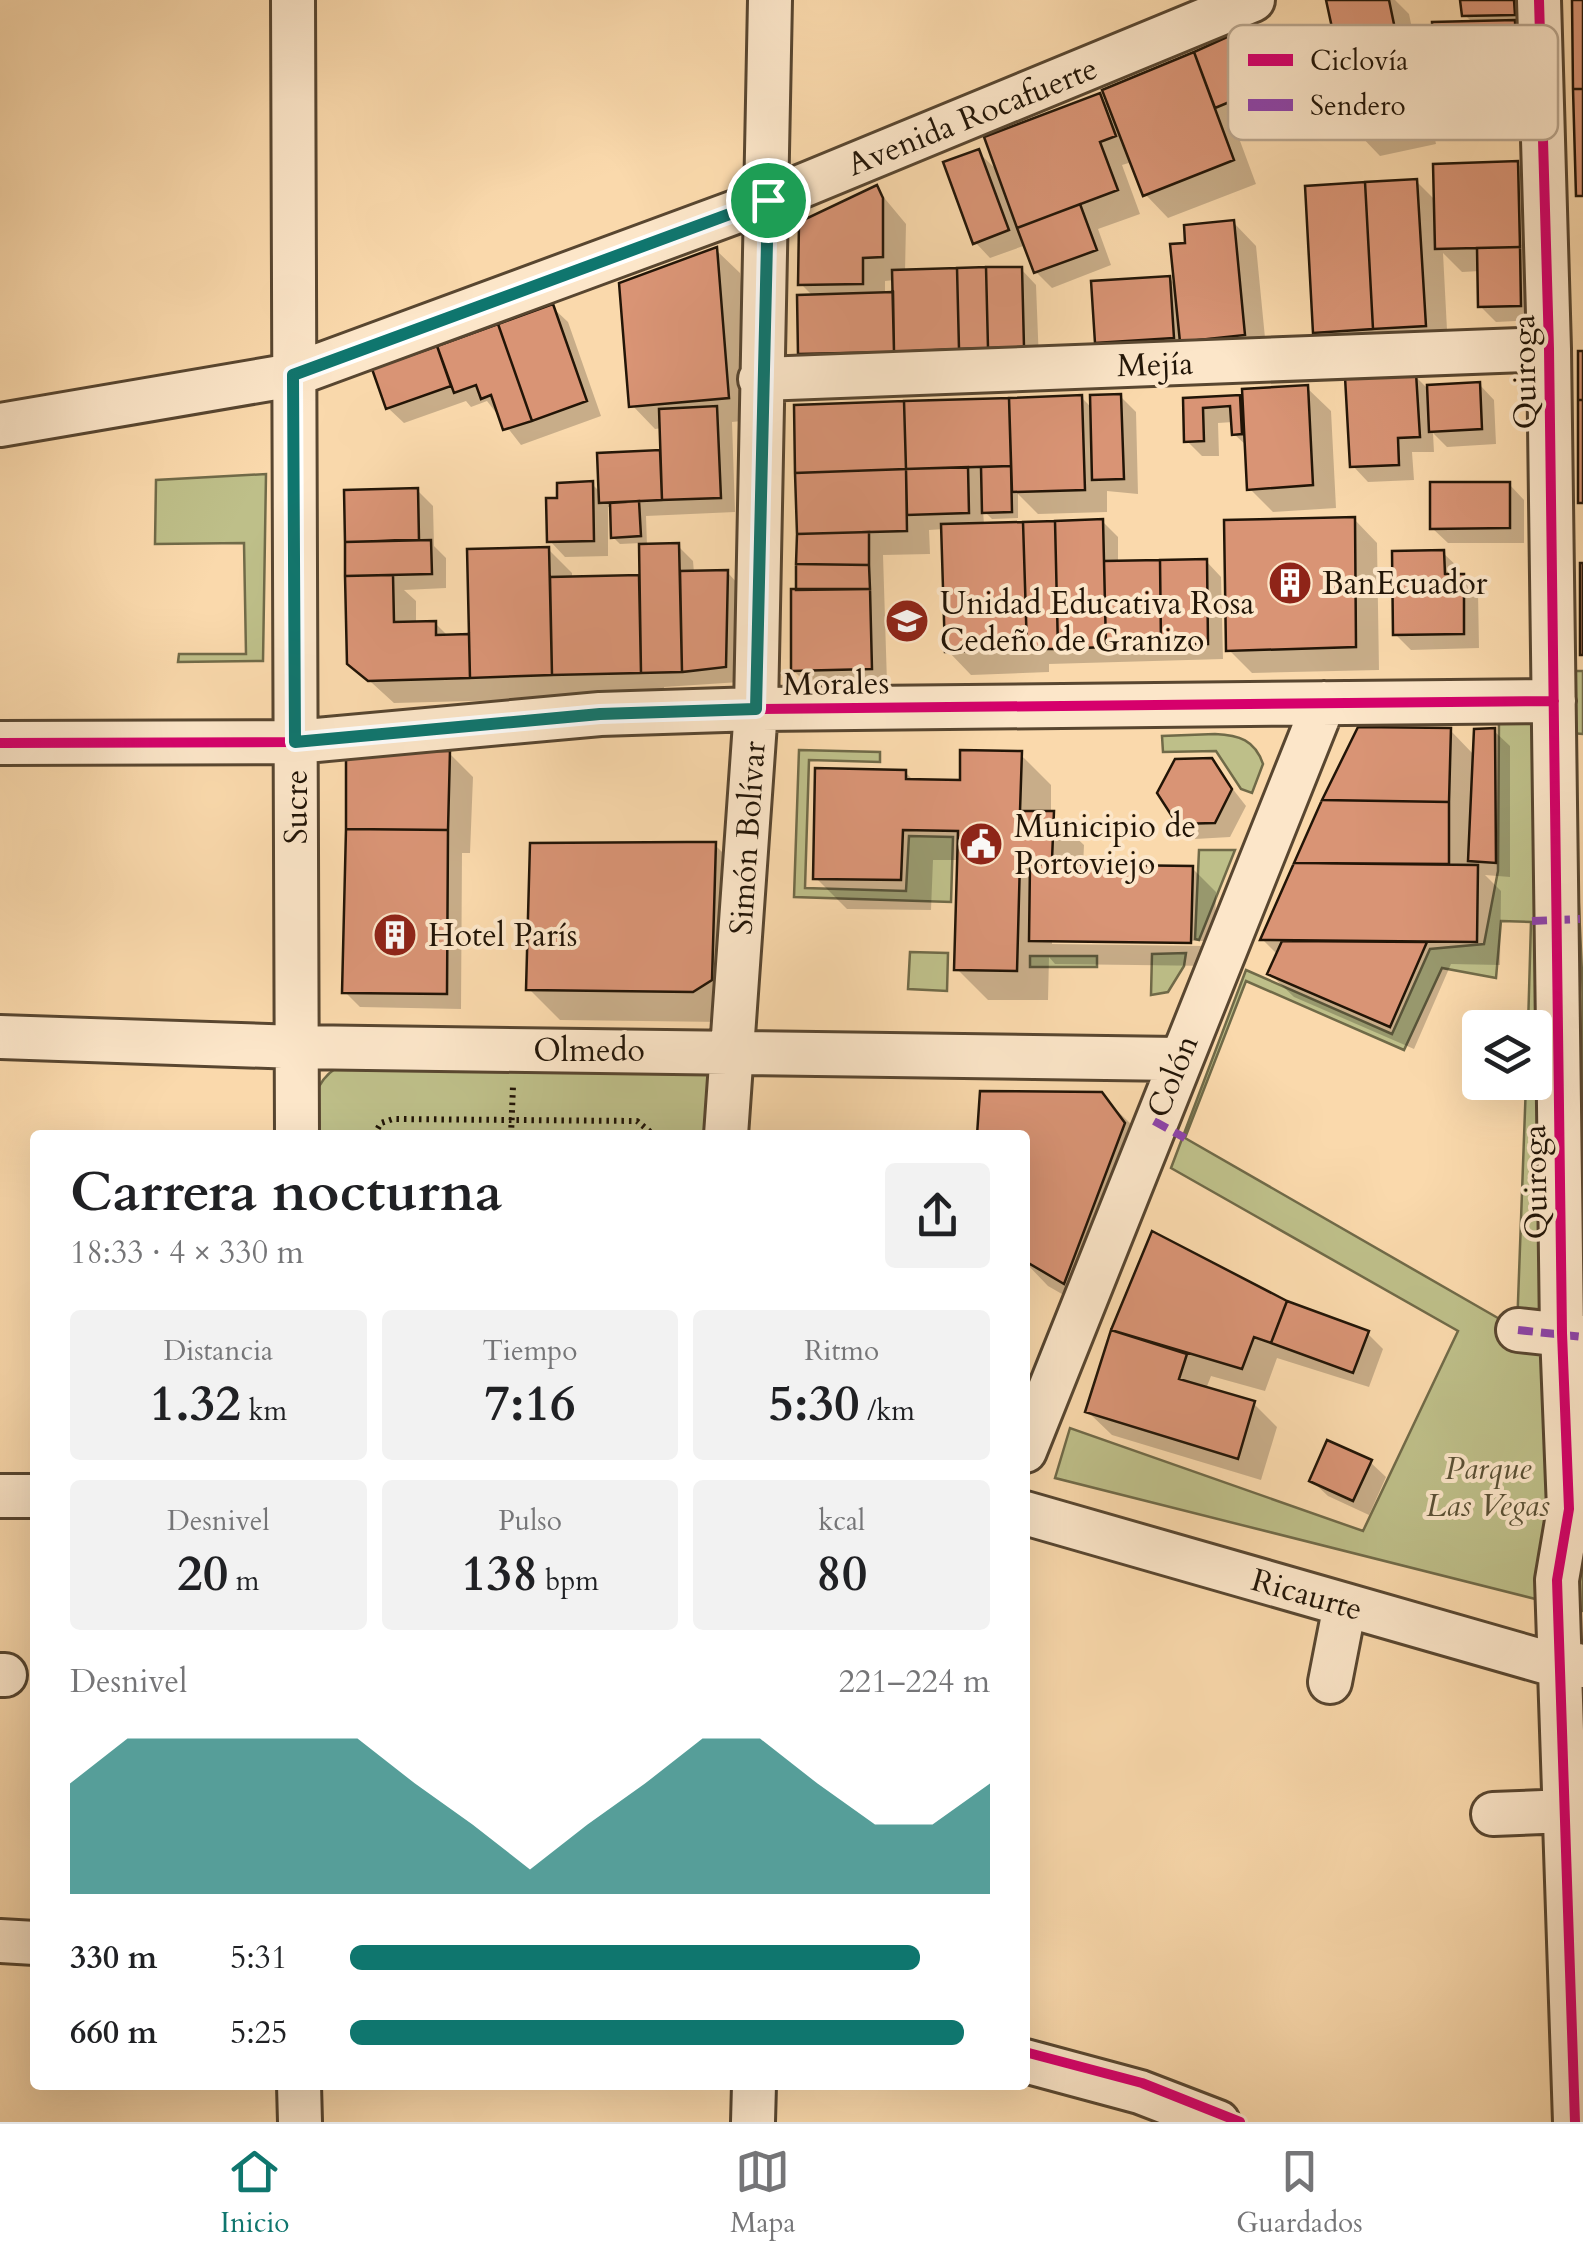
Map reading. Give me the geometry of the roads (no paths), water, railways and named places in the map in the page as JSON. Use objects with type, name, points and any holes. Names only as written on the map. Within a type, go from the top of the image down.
[{"type":"street","name":"Sucre","points":[[293,0],[297,1130]]},
{"type":"street","name":"Simón Bolívar","points":[[726,1130],[756,709],[770,0]]},
{"type":"street","name":"Avenida Rocafuerte","points":[[0,425],[293,375],[768,200],[1254,0]]},
{"type":"street","name":"Quiroga","points":[[1539,0],[1540,25]]},
{"type":"street","name":"Quiroga","points":[[1543,140],[1556,920],[1576,1512],[1556,1580],[1569,1665],[1567,1811],[1575,2122]]},
{"type":"street","name":"Mejía","points":[[760,379],[1549,349]]},
{"type":"street","name":"Morales","points":[[0,742],[295,742],[600,714],[756,709],[1554,701]]},
{"type":"street","name":"Colón","points":[[1030,1440],[1170,1130],[1178,1059],[1324,702]]},
{"type":"street","name":"Olmedo","points":[[0,1038],[297,1047],[1178,1059]]},
{"type":"street","points":[[1518,1330],[1573,1354]]},
{"type":"street","points":[[0,1496],[30,1496]]},
{"type":"street","name":"Ricaurte","points":[[1030,1514],[1569,1665]]},
{"type":"street","points":[[1330,1682],[1344,1604]]},
{"type":"street","points":[[1492,1814],[1567,1811]]},
{"type":"street","points":[[0,1941],[30,1943]]},
{"type":"street","points":[[1030,2062],[1140,2092],[1218,2122]]},
{"type":"street","points":[[299,2090],[300,2122]]},
{"type":"street","points":[[753,2122],[754,2090]]},
{"type":"place","name":"BanEcuador","points":[[1290,583]]},
{"type":"place","name":"Unidad Educativa Rosa Cedeño de Granizo","points":[[907,621]]},
{"type":"place","name":"Municipio de Portoviejo","points":[[981,844]]},
{"type":"place","name":"Hotel París","points":[[395,935]]},
{"type":"park label","name":"Parque Las Vegas","points":[[1488,1486]]}]
